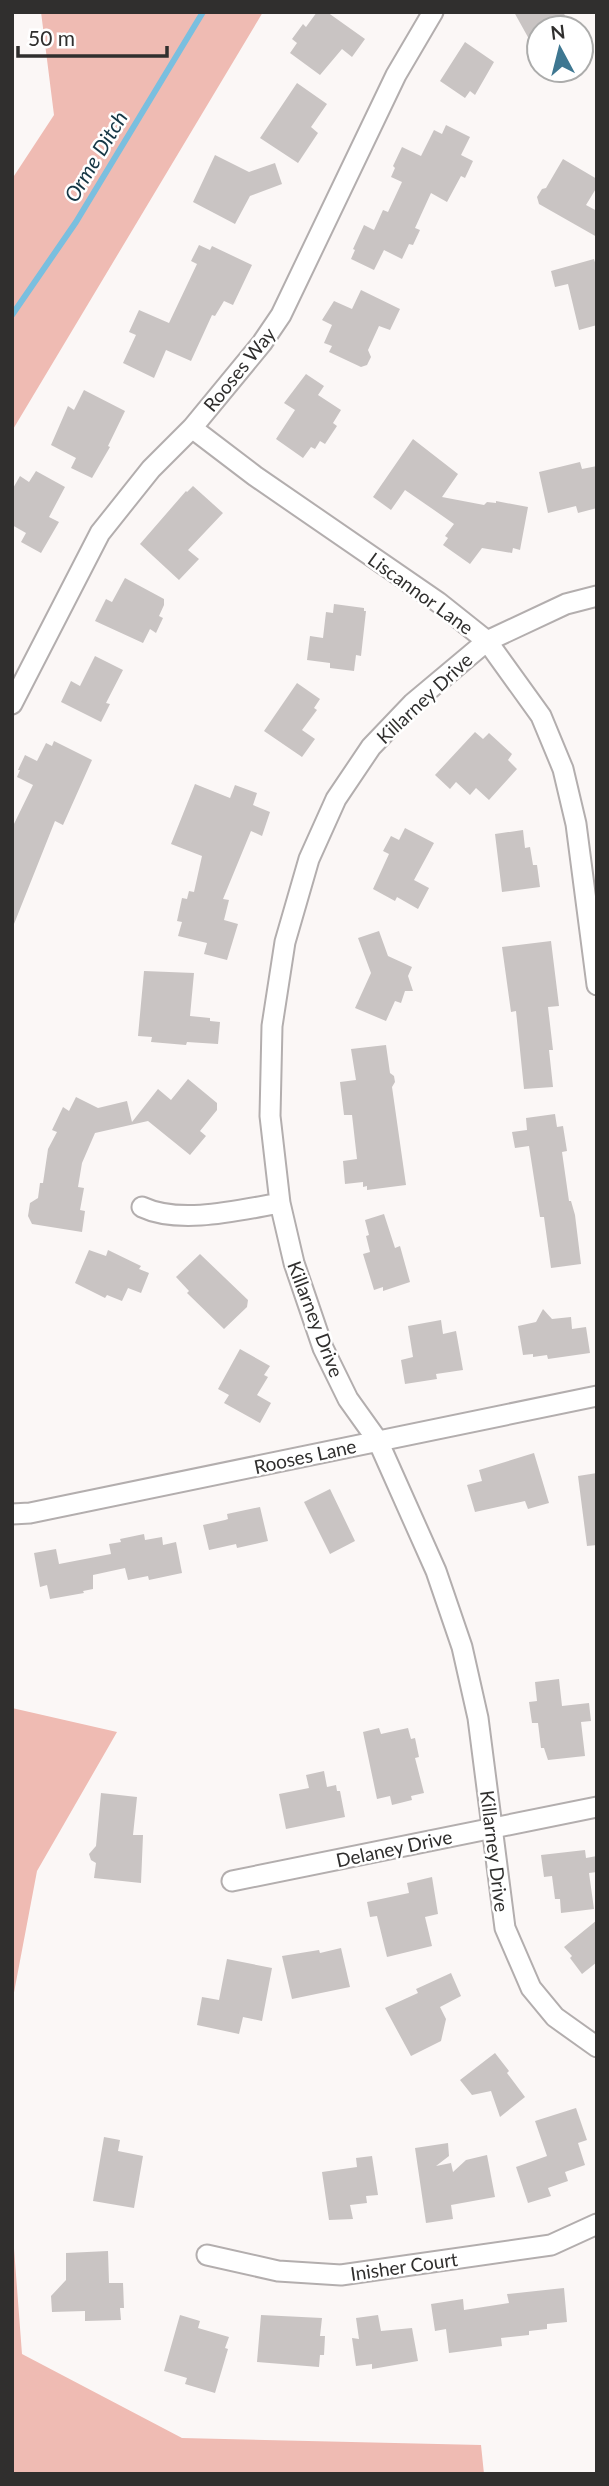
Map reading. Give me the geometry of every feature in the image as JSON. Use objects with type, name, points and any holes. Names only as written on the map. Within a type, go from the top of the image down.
[{"type":"street","name":"Rooses Way","points":[[12,704],[100,533],[151,469],[192,428],[281,316],[396,75],[433,12]]},
{"type":"street","name":"Liscannor Lane","points":[[192,428],[255,476],[438,602],[487,641],[541,716],[563,769],[576,824],[597,985]]},
{"type":"street","name":"Killarney Drive","points":[[597,596],[566,604],[487,641],[413,704],[371,747],[336,799],[309,859],[285,942],[272,1026],[270,1116],[280,1203],[294,1263],[323,1348],[348,1399],[378,1441],[436,1571],[462,1647],[478,1718],[505,1928],[531,1988],[555,2017],[597,2047]]},
{"type":"street","points":[[142,1207],[172,1214],[201,1216],[280,1203]]},
{"type":"street","name":"Rooses Lane","points":[[12,1514],[30,1513],[597,1396]]},
{"type":"street","name":"Delaney Drive","points":[[232,1881],[597,1807]]},
{"type":"street","name":"Inisher Court","points":[[207,2255],[278,2271],[341,2274],[551,2245],[597,2224]]},
{"type":"shaded area","points":[[41,12],[263,12],[12,431],[12,179],[54,115]]},
{"type":"shaded area","points":[[12,1708],[117,1732],[37,1871],[12,2003]]},
{"type":"shaded area","points":[[12,2222],[22,2354],[182,2438],[481,2445],[484,2474],[12,2474]]},
{"type":"building","points":[[317,12],[327,12],[365,39],[352,57],[342,49],[320,75],[290,53],[297,43],[292,39],[303,24],[306,27]]},
{"type":"building","points":[[514,12],[564,14],[525,14],[525,32]]},
{"type":"building","points":[[465,42],[494,62],[475,95],[470,91],[465,98],[440,81]]},
{"type":"building","points":[[297,83],[327,104],[311,127],[318,133],[298,163],[260,138]]},
{"type":"building","points":[[446,125],[470,137],[461,155],[473,161],[465,178],[461,176],[447,202],[431,193],[415,228],[420,230],[402,259],[384,250],[374,270],[351,259],[364,225],[374,230],[383,210],[388,212],[402,182],[391,177],[402,147],[421,156],[434,130],[442,134]]},
{"type":"building","points":[[215,155],[249,172],[275,163],[282,184],[250,196],[235,224],[193,202]]},
{"type":"building","points":[[563,159],[597,179],[597,187],[586,205],[597,211],[597,237],[539,204],[537,197],[542,189],[546,188]]},
{"type":"building","points":[[199,245],[210,250],[212,246],[252,265],[233,305],[224,301],[215,316],[212,315],[191,361],[166,350],[154,378],[123,363],[136,335],[129,332],[139,310],[169,323],[197,264],[191,261]]},
{"type":"building","points":[[594,259],[597,269],[597,325],[579,330],[568,284],[555,287],[551,271]]},
{"type":"building","points":[[361,290],[400,309],[390,330],[379,326],[368,350],[371,357],[367,365],[361,367],[329,352],[332,346],[324,343],[332,325],[322,320],[334,301],[352,309]]},
{"type":"building","points":[[306,374],[324,386],[318,395],[341,410],[333,423],[337,426],[325,444],[320,441],[315,449],[311,447],[303,458],[276,439],[295,410],[284,403]]},
{"type":"building","points":[[84,390],[125,411],[108,446],[110,447],[92,478],[71,468],[76,458],[51,445],[68,406],[74,410]]},
{"type":"building","points":[[413,439],[458,474],[442,497],[484,505],[496,501],[528,507],[520,550],[513,548],[512,553],[482,548],[470,564],[443,545],[448,538],[445,536],[454,524],[434,510],[405,490],[391,510],[373,497]]},
{"type":"building","points":[[580,462],[582,469],[597,466],[597,508],[578,513],[576,506],[548,513],[539,472]]},
{"type":"building","points":[[36,471],[65,487],[49,517],[59,522],[41,553],[21,542],[26,533],[12,525],[12,490],[20,476],[29,482]]},
{"type":"building","points":[[193,486],[223,513],[188,550],[199,559],[179,580],[140,544]]},
{"type":"building","points":[[125,578],[164,599],[159,616],[163,618],[156,633],[150,629],[143,643],[95,621],[106,599],[112,602]]},
{"type":"building","points":[[334,604],[364,608],[366,611],[361,656],[356,655],[354,671],[330,668],[330,663],[307,660],[310,636],[323,638],[326,612],[333,613]]},
{"type":"building","points":[[95,656],[123,670],[106,703],[110,704],[101,722],[61,702],[71,681],[80,686]]},
{"type":"building","points":[[297,683],[320,699],[314,708],[317,710],[302,730],[315,739],[302,757],[264,731]]},
{"type":"building","points":[[475,732],[483,739],[489,733],[512,754],[508,760],[517,769],[489,800],[476,788],[470,795],[456,782],[450,789],[435,775]]},
{"type":"building","points":[[54,741],[92,760],[63,825],[55,821],[12,929],[12,828],[33,785],[17,777],[18,770],[25,755],[37,761],[46,743],[52,746]]},
{"type":"building","points":[[195,784],[230,798],[235,785],[257,793],[253,805],[270,812],[262,836],[251,831],[223,899],[229,900],[224,920],[238,924],[227,960],[204,954],[207,943],[178,936],[182,922],[177,921],[182,898],[187,899],[189,891],[194,892],[202,856],[171,844]]},
{"type":"building","points":[[405,828],[434,843],[414,880],[429,888],[418,909],[397,897],[395,901],[373,889],[389,854],[383,851],[391,836],[399,840]]},
{"type":"building","points":[[523,830],[525,848],[530,847],[533,865],[537,865],[540,887],[502,892],[495,834]]},
{"type":"building","points":[[379,931],[388,956],[412,967],[408,976],[413,991],[405,991],[401,1003],[395,1001],[386,1021],[355,1008],[371,973],[358,938]]},
{"type":"building","points":[[551,941],[559,1006],[548,1007],[553,1050],[549,1050],[553,1087],[524,1089],[516,1011],[511,1012],[502,947]]},
{"type":"building","points":[[144,971],[194,973],[190,1016],[220,1022],[218,1044],[151,1042],[152,1037],[138,1036]]},
{"type":"building","points":[[386,1045],[390,1073],[395,1082],[392,1087],[406,1185],[367,1190],[367,1186],[363,1187],[363,1182],[345,1184],[343,1161],[357,1159],[352,1115],[344,1115],[340,1082],[356,1080],[351,1049]]},
{"type":"building","points":[[188,1079],[217,1103],[217,1110],[200,1131],[206,1136],[190,1155],[148,1121],[95,1133],[82,1163],[78,1187],[84,1188],[80,1210],[85,1211],[82,1232],[32,1224],[28,1216],[30,1203],[38,1198],[48,1149],[57,1132],[52,1130],[63,1107],[69,1111],[76,1097],[98,1108],[127,1101],[132,1122],[158,1089],[171,1100]]},
{"type":"building","points":[[555,1114],[557,1127],[563,1126],[567,1151],[562,1152],[569,1201],[575,1215],[581,1264],[551,1268],[544,1217],[540,1217],[529,1146],[515,1148],[512,1132],[527,1130],[526,1118]]},
{"type":"building","points":[[384,1214],[395,1248],[400,1246],[410,1282],[383,1291],[383,1287],[374,1290],[363,1254],[370,1252],[365,1220]]},
{"type":"building","points":[[89,1250],[106,1256],[108,1250],[141,1266],[139,1269],[149,1273],[141,1293],[128,1288],[122,1301],[107,1295],[105,1298],[75,1283]]},
{"type":"building","points":[[200,1254],[248,1300],[247,1307],[224,1329],[187,1293],[189,1291],[176,1277]]},
{"type":"building","points":[[543,1309],[552,1319],[571,1317],[572,1329],[586,1327],[590,1353],[548,1359],[547,1355],[523,1355],[518,1326],[536,1322]]},
{"type":"building","points":[[441,1320],[443,1334],[456,1331],[463,1370],[436,1374],[437,1379],[405,1384],[401,1360],[413,1357],[408,1326]]},
{"type":"building","points":[[240,1349],[270,1366],[264,1375],[268,1377],[257,1395],[271,1403],[260,1423],[224,1403],[229,1395],[218,1389]]},
{"type":"building","points":[[534,1453],[549,1503],[528,1509],[525,1501],[475,1512],[467,1485],[482,1481],[479,1470]]},
{"type":"building","points":[[597,1473],[597,1545],[587,1546],[578,1476]]},
{"type":"building","points":[[330,1489],[355,1541],[330,1554],[304,1502]]},
{"type":"building","points":[[260,1507],[268,1541],[237,1548],[236,1544],[209,1550],[203,1525],[228,1519],[227,1514]]},
{"type":"building","points":[[144,1534],[145,1540],[162,1537],[163,1545],[176,1542],[182,1573],[149,1580],[148,1576],[128,1580],[125,1568],[93,1575],[93,1589],[83,1591],[84,1593],[50,1599],[47,1585],[40,1587],[34,1553],[56,1549],[59,1564],[111,1554],[109,1544]]},
{"type":"building","points":[[559,1679],[562,1706],[589,1703],[591,1721],[581,1722],[585,1756],[548,1760],[544,1748],[541,1748],[538,1723],[532,1723],[529,1702],[537,1701],[535,1682]]},
{"type":"building","points":[[379,1728],[381,1734],[408,1728],[411,1739],[415,1738],[419,1757],[415,1758],[424,1793],[411,1796],[412,1800],[392,1805],[390,1796],[377,1799],[363,1732]]},
{"type":"building","points":[[324,1771],[327,1787],[336,1785],[337,1791],[340,1791],[345,1817],[286,1829],[279,1794],[309,1788],[306,1775]]},
{"type":"building","points":[[101,1793],[137,1797],[133,1835],[143,1835],[141,1883],[94,1878],[96,1863],[91,1860],[89,1854],[96,1846]]},
{"type":"building","points":[[585,1850],[586,1858],[597,1856],[597,1872],[589,1873],[594,1909],[561,1913],[560,1899],[555,1899],[552,1876],[544,1877],[541,1855]]},
{"type":"building","points":[[432,1877],[438,1914],[425,1917],[432,1946],[387,1957],[377,1916],[370,1917],[367,1902],[409,1893],[407,1883]]},
{"type":"building","points":[[597,1920],[597,1962],[582,1974],[564,1947]]},
{"type":"building","points":[[341,1948],[350,1987],[292,1999],[282,1956],[319,1950],[320,1953]]},
{"type":"building","points":[[227,1959],[272,1968],[262,2021],[243,2017],[239,2034],[197,2025],[202,1997],[219,2000]]},
{"type":"building","points":[[451,1973],[461,1996],[440,2007],[446,2019],[441,2041],[411,2056],[385,2008],[418,1993],[416,1989]]},
{"type":"building","points":[[495,2053],[525,2097],[500,2117],[491,2091],[472,2095],[460,2080]]},
{"type":"building","points":[[576,2108],[587,2140],[578,2143],[585,2165],[565,2172],[568,2181],[548,2188],[551,2196],[528,2203],[516,2167],[547,2156],[535,2121]]},
{"type":"building","points":[[104,2137],[120,2140],[118,2151],[143,2156],[134,2208],[93,2201]]},
{"type":"building","points":[[448,2143],[449,2156],[436,2166],[451,2163],[453,2172],[466,2160],[487,2155],[495,2197],[451,2205],[453,2219],[426,2223],[415,2148]]},
{"type":"building","points":[[372,2156],[378,2195],[366,2196],[367,2203],[350,2205],[353,2219],[329,2220],[322,2172],[357,2167],[356,2158]]},
{"type":"building","points":[[108,2251],[109,2283],[123,2283],[124,2308],[120,2308],[121,2320],[85,2321],[85,2311],[52,2312],[51,2296],[66,2280],[66,2253]]},
{"type":"building","points":[[564,2288],[567,2322],[547,2324],[547,2329],[529,2331],[529,2335],[501,2338],[502,2346],[449,2353],[446,2329],[435,2331],[431,2304],[463,2299],[464,2310],[509,2303],[507,2294]]},
{"type":"building","points":[[180,2315],[200,2321],[198,2328],[229,2337],[215,2393],[185,2384],[187,2378],[164,2371]]},
{"type":"building","points":[[261,2315],[322,2318],[320,2336],[325,2336],[324,2355],[320,2355],[319,2367],[257,2362]]},
{"type":"building","points":[[378,2315],[381,2331],[412,2328],[418,2361],[372,2369],[372,2364],[356,2366],[352,2338],[359,2339],[356,2318]]},
{"type":"waterway","name":"Orme Ditch","points":[[12,315],[76,222],[203,12]]}]
